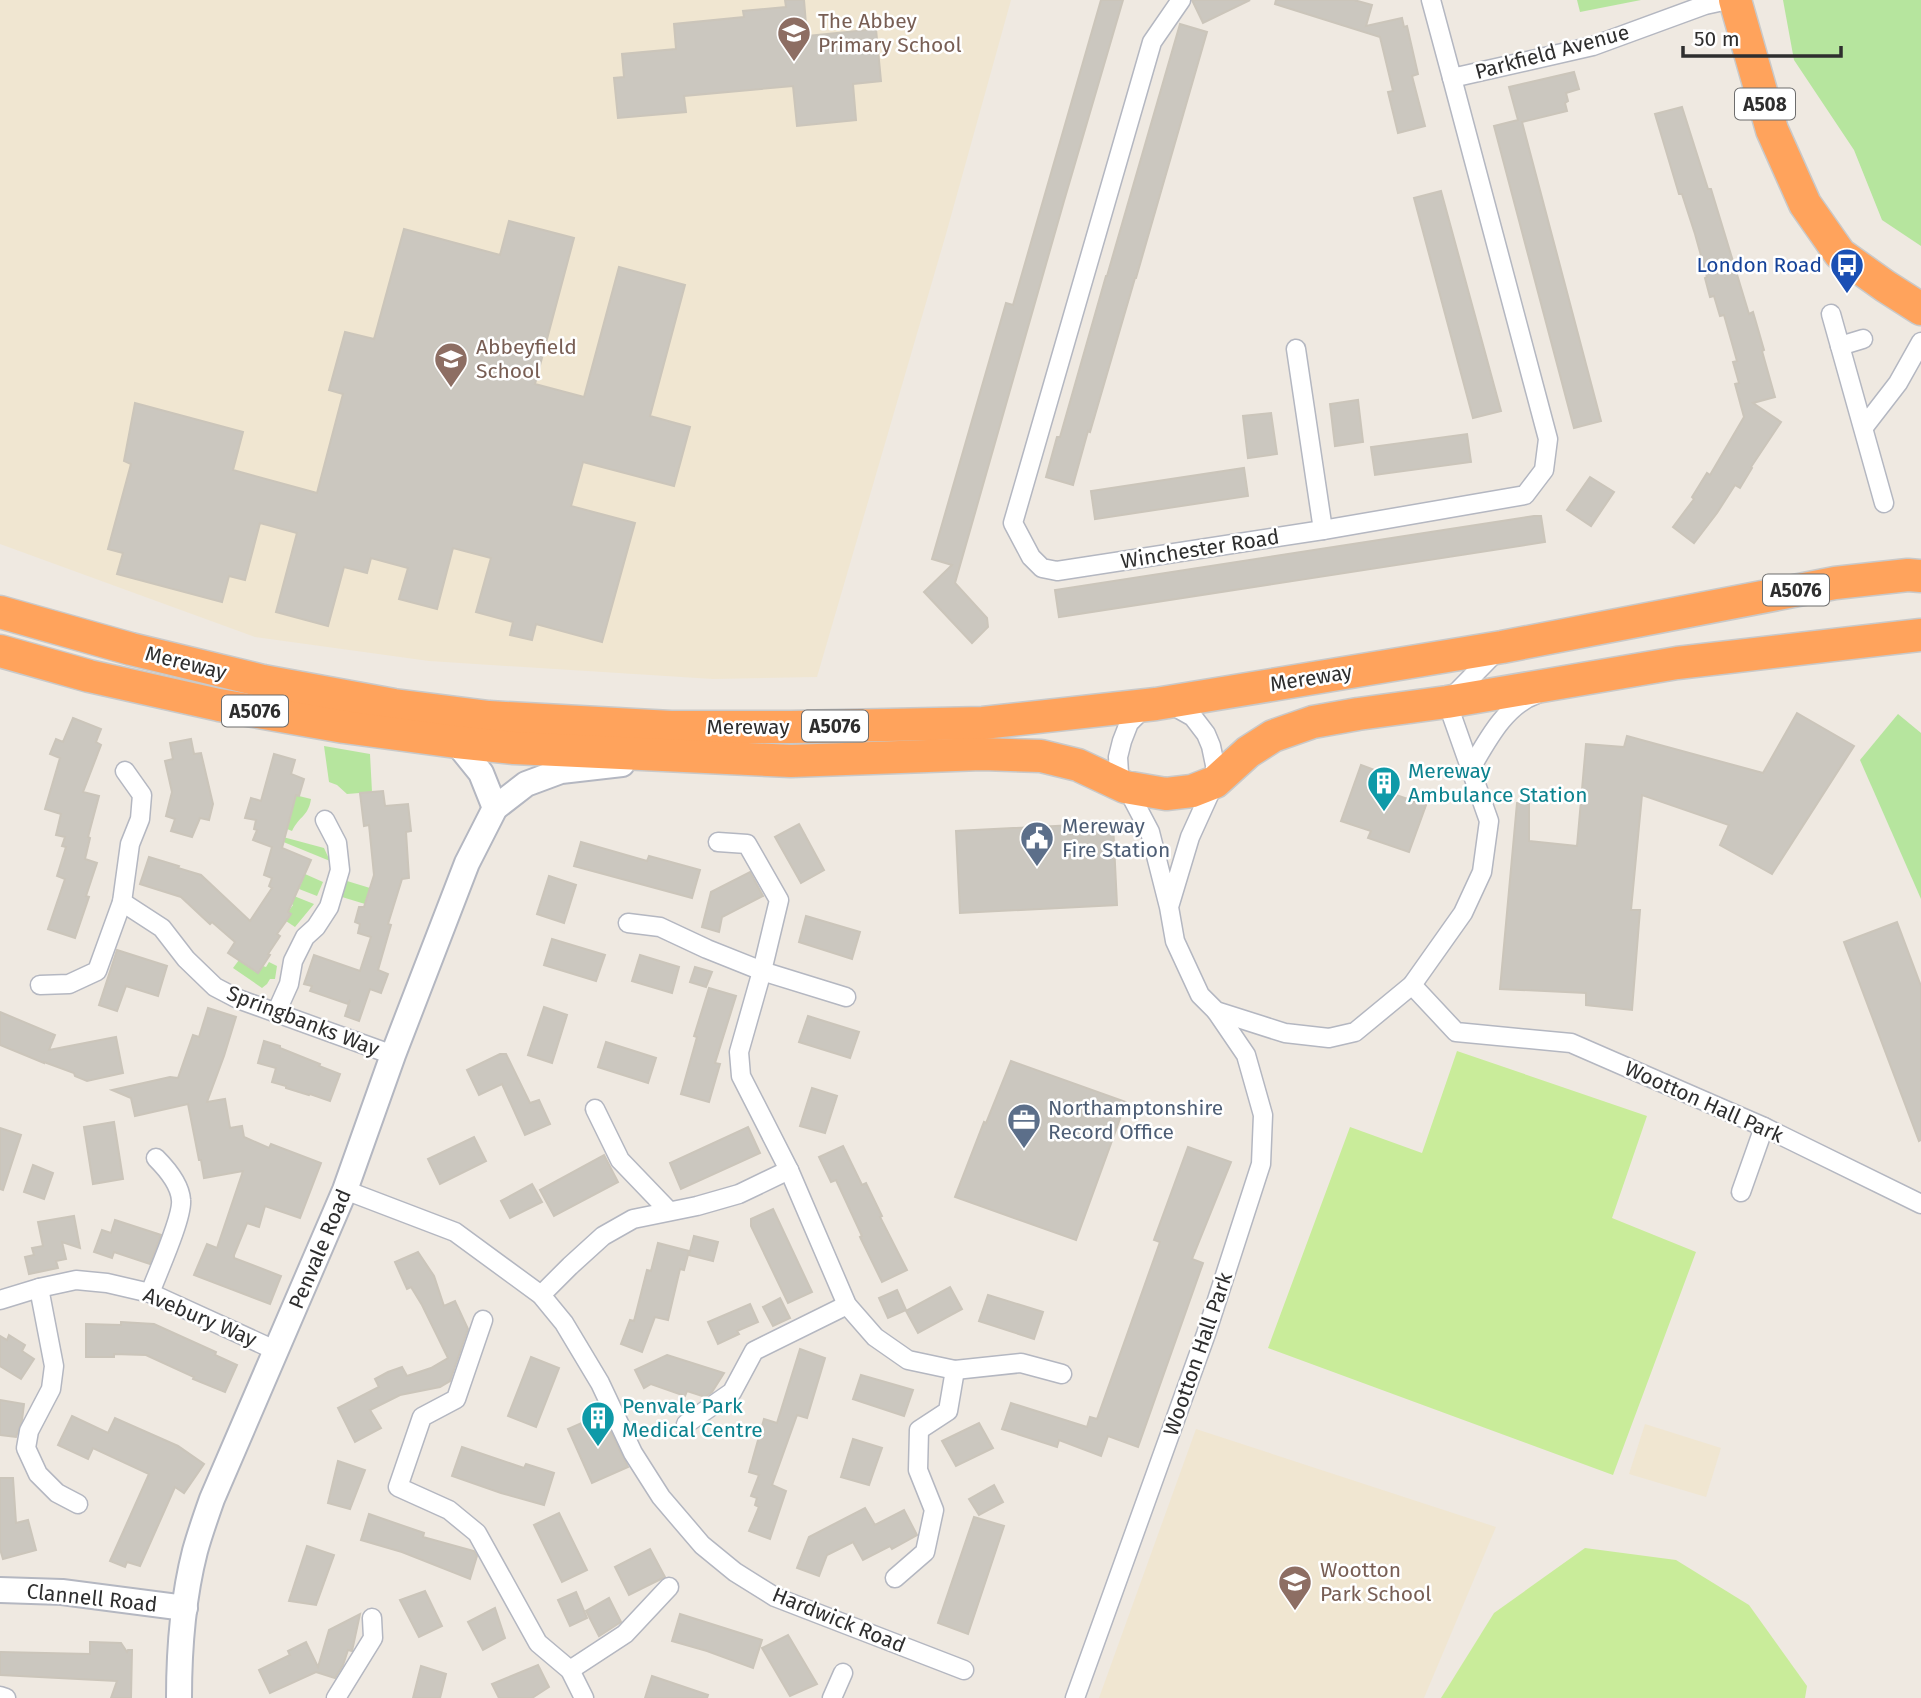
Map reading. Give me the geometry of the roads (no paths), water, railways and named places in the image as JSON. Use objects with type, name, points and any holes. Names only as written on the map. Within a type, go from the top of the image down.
[{"type":"highway","name":"A508","points":[[1735,0],[1772,130],[1805,204],[1840,254],[1921,309]]},
{"type":"highway","name":"Mereway","points":[[0,612],[131,649],[263,681],[394,705],[489,717],[671,727],[791,727],[983,723],[1156,704],[1502,647],[1835,583],[1921,576]]},
{"type":"highway","name":"Mereway","points":[[0,651],[89,676],[219,705],[344,727],[456,742],[514,748],[791,761],[982,754],[1041,756],[1078,765],[1125,787],[1166,794],[1192,791],[1215,782],[1248,752],[1273,736],[1313,722],[1677,663],[1921,635]]},
{"type":"street","name":"Winchester Road","points":[[1181,0],[1152,42],[1013,523],[1031,557],[1042,568],[1057,571],[1323,530],[1525,495],[1544,470],[1548,439],[1452,78]]},
{"type":"street","name":"Parkfield Avenue","points":[[1431,0],[1452,78],[1593,46],[1705,5],[1728,0]]},
{"type":"street","points":[[1831,314],[1884,503]]},
{"type":"street","points":[[1840,346],[1863,340]]},
{"type":"street","points":[[1864,427],[1898,383],[1921,342]]},
{"type":"street","points":[[1296,349],[1323,530]]},
{"type":"street","points":[[1216,1011],[1285,1033],[1329,1038],[1355,1032],[1412,985],[1463,913],[1482,872],[1489,821],[1447,702],[1502,647]]},
{"type":"street","points":[[1471,768],[1495,729],[1517,705],[1531,696],[1584,679]]},
{"type":"street","points":[[1125,787],[1119,773],[1118,757],[1129,723],[1139,713],[1156,704],[1177,708],[1193,718],[1206,734],[1211,746],[1215,782],[1190,837],[1169,907]]},
{"type":"street","points":[[456,742],[481,773],[495,808],[526,784],[561,771],[692,756]]},
{"type":"street","points":[[40,985],[69,984],[97,971],[122,902],[130,844],[141,819],[142,795],[125,771]]},
{"type":"street","name":"Wootton Hall Park","points":[[1075,1698],[1206,1334],[1261,1164],[1263,1115],[1246,1055],[1216,1011],[1200,995],[1175,941],[1150,832],[1125,787]]},
{"type":"street","name":"Penvale Road","points":[[179,1698],[184,1608],[195,1551],[212,1499],[345,1190],[393,1055],[467,863],[495,808]]},
{"type":"street","points":[[276,1013],[289,984],[293,961],[305,937],[316,927],[328,906],[340,870],[337,843],[325,820]]},
{"type":"street","points":[[718,842],[747,844],[779,900],[739,1052],[741,1076],[789,1170],[847,1305],[875,1336],[908,1360],[955,1370],[1021,1363],[1062,1374]]},
{"type":"street","name":"Springbanks Way","points":[[122,902],[162,928],[186,959],[215,987],[238,999],[393,1055]]},
{"type":"street","points":[[628,923],[660,927],[762,971],[846,997]]},
{"type":"street","name":"Wootton Hall Park","points":[[1412,985],[1457,1032],[1571,1043],[1764,1127],[1921,1204]]},
{"type":"street","points":[[595,1110],[620,1160],[669,1211]]},
{"type":"street","points":[[1741,1192],[1764,1127]]},
{"type":"street","points":[[150,1293],[176,1223],[181,1199],[170,1172],[156,1158]]},
{"type":"street","points":[[541,1295],[603,1236],[633,1219],[739,1194],[789,1170]]},
{"type":"street","name":"Hardwick Road","points":[[345,1190],[455,1233],[541,1295],[564,1323],[593,1371],[634,1453],[661,1497],[702,1545],[735,1572],[775,1597],[964,1670]]},
{"type":"street","name":"Avebury Way","points":[[0,1300],[76,1280],[107,1283],[150,1293],[277,1351]]},
{"type":"street","points":[[39,1288],[54,1366],[51,1389],[29,1431],[26,1448],[38,1474],[57,1493],[78,1504]]},
{"type":"street","points":[[686,1424],[732,1392],[754,1351],[847,1305]]},
{"type":"street","points":[[483,1320],[456,1399],[422,1417],[398,1487],[449,1510],[477,1533],[538,1643],[570,1670],[584,1698]]},
{"type":"street","points":[[895,1578],[925,1552],[934,1510],[918,1471],[919,1430],[948,1411],[955,1370]]},
{"type":"street","points":[[570,1670],[625,1634],[669,1587]]},
{"type":"street","name":"Clannell Road","points":[[0,1590],[62,1592],[184,1608]]},
{"type":"street","points":[[336,1698],[373,1638],[372,1618]]},
{"type":"street","points":[[832,1698],[843,1673]]},
{"type":"street","points":[[0,1696],[6,1698]]},
{"type":"place","name":"The Abbey Primary School","points":[[794,63]]},
{"type":"place","name":"London Road","points":[[1847,295]]},
{"type":"place","name":"Abbeyfield School","points":[[451,389]]},
{"type":"place","name":"Mereway Ambulance Station","points":[[1384,813]]},
{"type":"place","name":"Mereway Fire Station","points":[[1037,868]]},
{"type":"place","name":"Northamptonshire Record Office","points":[[1024,1150]]},
{"type":"place","name":"Penvale Park Medical Centre","points":[[598,1448]]},
{"type":"place","name":"Wootton Park School","points":[[1295,1612]]}]
